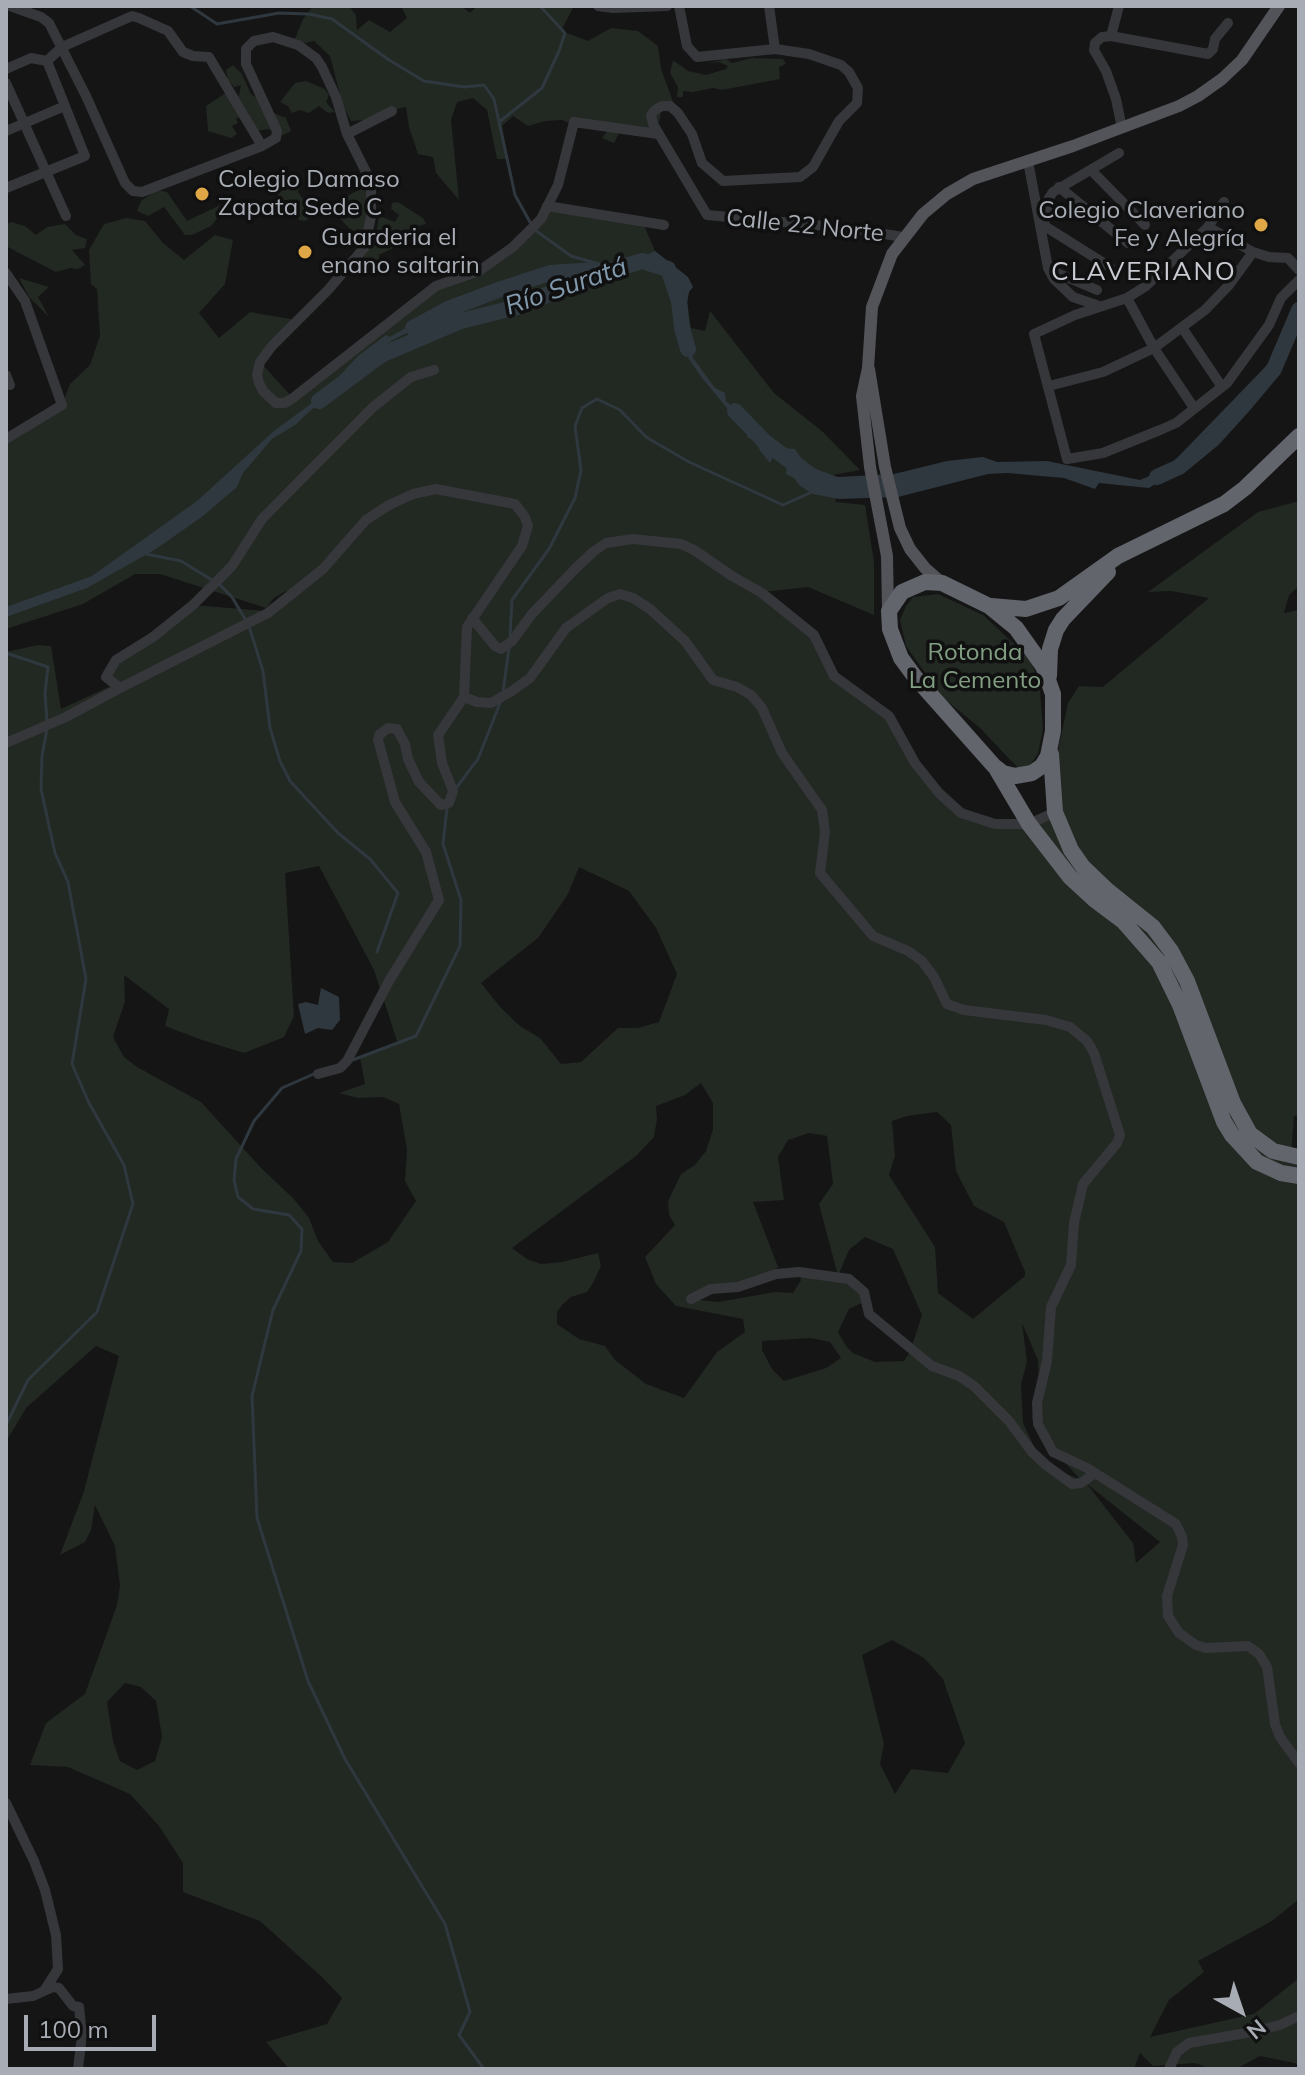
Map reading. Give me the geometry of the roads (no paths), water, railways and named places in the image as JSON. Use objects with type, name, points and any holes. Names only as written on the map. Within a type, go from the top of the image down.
[{"type":"highway","points":[[989,606],[1007,609],[1040,606],[1059,598],[1118,556],[1202,516],[1234,496],[1299,436]]},
{"type":"highway","points":[[1160,536],[1111,569],[1063,619],[1050,649],[1054,712],[1050,770],[1055,812],[1083,867],[1153,927],[1171,951],[1187,981],[1233,1103],[1250,1134],[1273,1151],[1299,1157]]},
{"type":"highway","points":[[1050,685],[1031,646],[989,606],[942,583],[925,582],[909,587],[896,598],[888,618],[897,648],[915,677],[994,766],[1029,824],[1070,877],[1123,921],[1159,962],[1180,1005],[1232,1135],[1257,1162],[1281,1173],[1299,1176]]},
{"type":"highway","points":[[994,766],[1003,773],[1015,776],[1032,773],[1045,762],[1051,745]]},
{"type":"main road","points":[[888,618],[887,556],[877,513],[862,396],[868,368],[874,299],[883,272],[903,237],[923,214],[947,194],[973,179],[1179,106],[1222,79],[1242,60],[1279,6]]},
{"type":"main road","points":[[868,368],[874,387],[885,467],[900,528],[910,549],[942,583]]},
{"type":"street","points":[[10,6],[49,23],[125,183],[133,191],[142,192],[274,140],[278,133],[246,64],[246,49],[254,41],[265,37],[278,38],[298,45],[316,58],[336,97],[347,134],[371,182],[368,233],[364,248],[260,362],[257,375],[263,391],[276,403],[285,403],[293,398],[436,286],[479,271],[513,247],[541,219],[564,167],[574,122],[658,134],[651,115],[662,106],[670,106],[692,134],[702,163],[723,181],[800,177],[808,173],[839,121],[857,103],[858,88],[849,72],[833,61],[775,49],[693,55],[687,46],[679,6]]},
{"type":"street","points":[[598,6],[667,6]]},
{"type":"street","points":[[769,6],[775,49]]},
{"type":"street","points":[[1111,36],[1119,6]]},
{"type":"street","points":[[47,61],[62,47],[132,16],[168,31],[183,52],[209,57],[262,146]]},
{"type":"street","points":[[1122,128],[1119,108],[1106,71],[1094,50],[1095,43],[1102,37],[1111,36],[1208,54],[1228,23]]},
{"type":"street","points":[[6,69],[31,58],[40,57],[47,61],[85,156],[6,188]]},
{"type":"street","points":[[6,83],[66,216]]},
{"type":"street","points":[[6,131],[65,106]]},
{"type":"street","points":[[347,134],[392,111]]},
{"type":"street","name":"Calle 22 Norte","points":[[658,134],[707,215],[847,228],[903,237]]},
{"type":"street","points":[[1045,247],[1043,225],[1049,198],[1059,187],[1119,153]]},
{"type":"street","points":[[1028,161],[1054,279],[1073,297],[1101,306]]},
{"type":"street","points":[[1091,170],[1145,225]]},
{"type":"street","points":[[1059,187],[1128,243]]},
{"type":"street","points":[[1224,202],[1208,227],[1168,268],[1127,298],[1034,334],[1067,459],[1103,453],[1176,423],[1222,387],[1263,335],[1281,298],[1299,280]]},
{"type":"street","points":[[547,206],[664,225]]},
{"type":"street","points":[[1043,225],[1110,267]]},
{"type":"street","points":[[1208,227],[1253,252],[1288,258],[1299,267]]},
{"type":"street","points":[[1049,386],[1103,372],[1154,348],[1183,329],[1229,285],[1253,252]]},
{"type":"street","points":[[1050,270],[1097,290]]},
{"type":"street","points":[[6,273],[25,301],[62,405],[6,439]]},
{"type":"street","points":[[1127,298],[1154,348],[1194,408]]},
{"type":"street","points":[[1183,329],[1222,387]]},
{"type":"street","points":[[120,688],[106,677],[114,662],[153,637],[193,605],[232,566],[262,519],[372,408],[411,377],[434,370]]},
{"type":"street","points":[[6,743],[66,717],[268,613],[323,569],[366,520],[389,505],[436,489],[515,504],[527,522],[527,536],[467,627],[464,697],[438,735],[442,763],[453,791],[449,803],[441,805],[419,782],[397,729],[388,728],[379,735],[378,740],[395,802],[426,852],[439,900],[389,981],[345,1063],[318,1074]]},
{"type":"street","points":[[472,618],[501,649],[509,644],[543,602],[606,543],[633,539],[681,544],[762,593],[814,635],[834,676],[889,716],[915,763],[939,793],[961,813],[995,824],[1029,824],[1055,812]]},
{"type":"street","points":[[464,697],[486,703],[503,697],[530,678],[560,634],[575,620],[608,598],[620,594],[633,598],[685,641],[713,680],[745,691],[762,708],[782,753],[822,810],[825,832],[820,873],[873,936],[908,951],[922,961],[947,1004],[964,1010],[1046,1020],[1070,1027],[1087,1041],[1094,1053],[1120,1135],[1117,1143],[1083,1184],[1074,1223],[1071,1265],[1051,1307],[1047,1361],[1036,1411],[1040,1431],[1053,1452],[1078,1463],[1176,1524],[1183,1545],[1167,1596],[1168,1616],[1179,1633],[1196,1645],[1206,1648],[1248,1646],[1259,1654],[1267,1667],[1275,1724],[1280,1737],[1299,1763]]},
{"type":"street","points":[[691,1299],[711,1289],[738,1287],[776,1274],[799,1272],[849,1279],[864,1292],[869,1314],[932,1366],[959,1376],[981,1392],[1046,1465],[1072,1484],[1081,1483],[1094,1474]]},
{"type":"street","points":[[6,1803],[45,1890],[56,1935],[58,1969],[44,1991]]},
{"type":"street","points":[[6,1999],[33,1996],[53,1987],[59,1988],[73,2006],[79,2007],[82,2035],[78,2069]]},
{"type":"street","points":[[1169,2069],[1177,2052],[1189,2043],[1280,2025],[1299,2016]]},
{"type":"waterway","points":[[190,6],[217,24],[279,13],[332,19],[424,81],[464,87],[484,85],[494,99],[515,195],[531,224]]},
{"type":"waterway","points":[[499,122],[542,88],[559,51],[565,33],[540,6]]},
{"type":"waterway","points":[[535,230],[571,256],[617,269]]},
{"type":"waterway","name":"Río Suratá","points":[[319,401],[381,355],[461,321],[517,307],[593,276],[642,261],[668,269],[679,301],[688,349]]},
{"type":"waterway","points":[[413,328],[448,309],[550,273],[594,270]]},
{"type":"waterway","name":"Río Suratá","points":[[1157,477],[1179,467],[1213,439],[1243,406],[1274,369],[1299,310]]},
{"type":"waterway","points":[[510,636],[512,600],[549,549],[575,498],[581,470],[575,426],[582,408],[597,399],[620,410],[646,437],[689,462],[783,505],[814,491]]},
{"type":"waterway","name":"Río Suratá","points":[[735,411],[765,442],[789,460]]},
{"type":"waterway","points":[[146,554],[181,561],[212,580]]},
{"type":"waterway","points":[[219,584],[232,597],[245,619]]},
{"type":"waterway","points":[[249,626],[263,671],[270,728],[290,781],[338,833],[370,859],[398,893],[377,952]]},
{"type":"waterway","points":[[503,692],[509,648]]},
{"type":"waterway","points":[[6,653],[48,667],[45,693],[47,722]]},
{"type":"waterway","points":[[456,788],[478,759],[500,703]]},
{"type":"waterway","points":[[6,1425],[28,1380],[97,1312],[133,1204],[124,1165],[89,1103],[72,1064],[86,979],[68,882],[55,853],[41,789],[47,729]]},
{"type":"waterway","points":[[350,1061],[416,1036],[460,946],[461,900],[443,844],[447,808]]},
{"type":"waterway","points":[[316,1073],[282,1088],[254,1121],[236,1159],[234,1180],[238,1197],[253,1209],[289,1215],[302,1229],[301,1251],[273,1310],[252,1396],[257,1518],[308,1681],[345,1759],[445,1924],[470,2012],[459,2035],[484,2069]]},
{"type":"place","name":"Colegio Damaso Zapata Sede C","points":[[202,194]]},
{"type":"place","name":"Colegio Claveriano Fe y Alegría","points":[[1261,225]]},
{"type":"place","name":"Guarderia el enano saltarin","points":[[305,252]]},
{"type":"district","name":"CLAVERIANO","points":[[1144,272]]},
{"type":"park label","name":"Rotonda La Cemento","points":[[975,667]]}]
